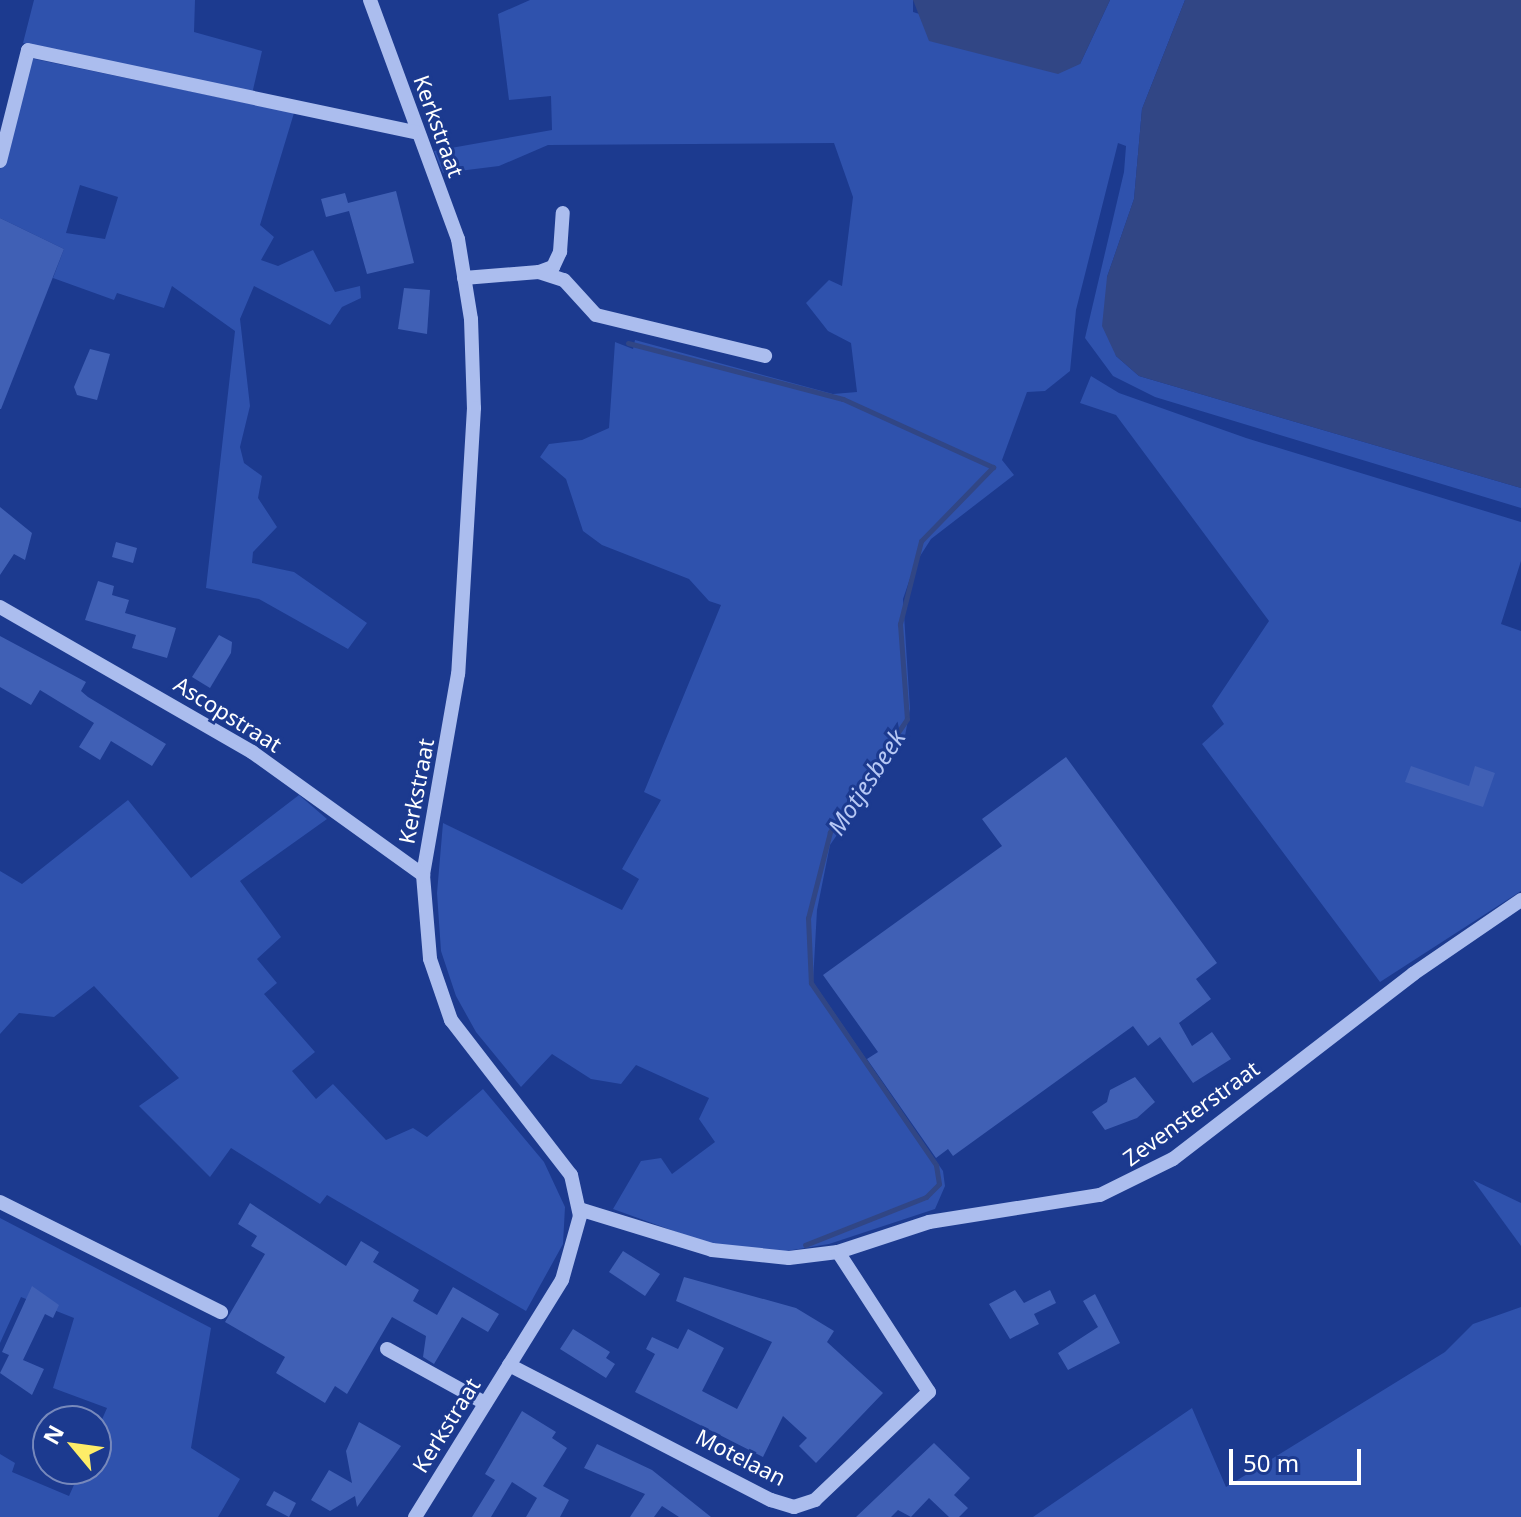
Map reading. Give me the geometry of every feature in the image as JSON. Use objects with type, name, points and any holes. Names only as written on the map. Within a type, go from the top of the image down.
[{"type":"street","name":"Kerkstraat","points":[[370,0],[458,239],[474,408],[458,674],[423,875],[430,959],[451,1020],[571,1175],[579,1209],[571,1261],[415,1517]]},
{"type":"street","points":[[0,161],[28,50],[418,133]]},
{"type":"street","points":[[464,278],[539,272],[553,267],[560,252],[563,213]]},
{"type":"street","points":[[539,272],[564,280],[596,315],[765,356]]},
{"type":"street","name":"Ascopstraat","points":[[0,607],[252,752],[423,875]]},
{"type":"street","name":"Zevensterstraat","points":[[579,1209],[747,1256],[838,1252],[929,1222],[1100,1195],[1138,1181],[1521,900]]},
{"type":"street","points":[[0,1202],[221,1312]]},
{"type":"street","name":"Motelaan","points":[[509,1365],[746,1489],[794,1507],[834,1487],[929,1392],[838,1252]]},
{"type":"street","points":[[387,1349],[485,1403]]},
{"type":"shaded area","points":[[34,0],[195,0],[194,32],[262,51],[252,94],[23,43]]},
{"type":"shaded area","points":[[530,0],[913,0],[913,12],[1080,64],[1110,0],[1185,0],[1142,109],[1134,199],[1107,277],[1116,356],[1139,376],[1521,488],[1521,508],[1155,397],[1113,376],[1085,338],[1124,172],[1126,146],[1118,143],[1076,310],[1070,371],[1045,391],[1027,392],[1002,460],[1014,475],[931,539],[915,564],[903,599],[910,709],[905,736],[830,845],[817,910],[813,982],[943,1171],[945,1186],[935,1209],[829,1244],[774,1253],[718,1247],[613,1209],[641,1161],[661,1158],[672,1174],[715,1142],[699,1119],[709,1098],[636,1065],[621,1084],[591,1079],[552,1054],[521,1087],[476,1032],[456,996],[441,951],[437,893],[443,823],[622,910],[639,879],[622,869],[661,800],[644,792],[721,605],[709,601],[689,579],[602,545],[583,531],[566,479],[540,457],[549,444],[582,440],[609,428],[615,342],[633,349],[635,340],[833,394],[857,392],[851,343],[828,331],[806,303],[829,280],[842,286],[853,197],[834,143],[548,145],[499,166],[443,173],[434,151],[552,130],[551,96],[509,100],[498,14]]},
{"type":"shaded area","points":[[913,0],[1110,0],[1080,64],[1058,74],[929,41]]},
{"type":"shaded area","points":[[1185,0],[1521,0],[1521,488],[1139,376],[1116,356],[1102,326],[1107,277],[1134,199],[1142,109]]},
{"type":"shaded area","points":[[25,57],[294,113],[260,225],[274,237],[261,260],[278,266],[313,250],[335,292],[360,286],[361,298],[342,307],[330,325],[254,286],[240,319],[250,406],[240,447],[244,463],[262,476],[258,498],[277,527],[253,552],[252,563],[294,572],[367,623],[348,649],[259,599],[206,588],[235,331],[172,286],[164,308],[117,293],[114,300],[53,278],[64,249],[0,218],[0,169]],"holes":[[[80,185],[118,197],[105,239],[66,233]]]},
{"type":"shaded area","points":[[1091,376],[1119,393],[1246,438],[1521,522],[1521,561],[1501,624],[1521,631],[1521,891],[1380,982],[1202,744],[1224,724],[1212,706],[1269,621],[1116,415],[1080,403]]},
{"type":"shaded area","points":[[299,795],[327,819],[240,881],[281,937],[257,959],[277,983],[264,994],[315,1052],[292,1071],[316,1099],[333,1084],[386,1140],[413,1128],[427,1137],[483,1089],[544,1162],[565,1207],[563,1244],[526,1311],[327,1195],[320,1204],[231,1148],[210,1177],[139,1106],[179,1078],[94,986],[54,1017],[19,1013],[0,1034],[0,871],[22,884],[128,800],[191,878]]},
{"type":"shaded area","points":[[1473,1180],[1521,1203],[1521,1246]]},
{"type":"shaded area","points":[[0,1218],[211,1328],[191,1448],[240,1479],[218,1517],[0,1517],[0,1454],[15,1463],[12,1472],[32,1480],[32,1485],[43,1485],[69,1496],[74,1485],[112,1485],[112,1405],[99,1405],[53,1388],[74,1318],[21,1297],[0,1343]]},
{"type":"shaded area","points":[[1521,1307],[1521,1517],[1033,1517],[1192,1408],[1226,1487],[1445,1352],[1473,1324]]},
{"type":"building","points":[[396,191],[414,263],[367,274],[349,211],[326,217],[321,199],[345,193],[348,203]]},
{"type":"building","points":[[0,218],[64,249],[1,409],[0,409]]},
{"type":"building","points":[[404,288],[430,290],[427,334],[398,329]]},
{"type":"building","points":[[90,349],[110,354],[97,400],[77,395],[74,387]]},
{"type":"building","points":[[0,507],[32,533],[25,560],[14,554],[0,575]]},
{"type":"building","points":[[116,542],[137,548],[133,563],[112,557]]},
{"type":"building","points":[[98,581],[114,586],[112,595],[129,600],[125,613],[176,628],[167,658],[132,648],[136,635],[85,620]]},
{"type":"building","points":[[219,635],[232,642],[231,653],[210,688],[192,677]]},
{"type":"building","points":[[0,636],[86,682],[81,691],[88,697],[166,744],[152,766],[111,741],[100,760],[79,747],[94,723],[40,690],[31,705],[0,687]]},
{"type":"building","points":[[1066,757],[1217,963],[1196,979],[1211,999],[1179,1023],[1192,1046],[1212,1032],[1231,1059],[1193,1083],[1160,1037],[1148,1046],[1133,1026],[953,1156],[948,1149],[936,1158],[867,1059],[878,1052],[823,975],[1002,846],[982,819]]},
{"type":"building","points":[[1411,766],[1469,786],[1475,766],[1495,773],[1483,807],[1405,782]]},
{"type":"building","points":[[1135,1077],[1155,1102],[1137,1118],[1105,1130],[1092,1112],[1107,1102],[1110,1090]]},
{"type":"building","points":[[250,1203],[346,1266],[361,1241],[379,1252],[373,1262],[419,1290],[413,1301],[437,1315],[453,1287],[499,1314],[488,1332],[462,1317],[434,1364],[423,1357],[426,1336],[392,1317],[347,1394],[335,1386],[325,1403],[276,1373],[285,1357],[225,1322],[265,1254],[251,1246],[257,1236],[238,1224]]},
{"type":"building","points":[[623,1251],[660,1274],[645,1296],[609,1272]]},
{"type":"building","points":[[684,1277],[796,1308],[834,1331],[827,1342],[883,1393],[816,1463],[799,1446],[807,1438],[783,1416],[763,1457],[635,1392],[655,1354],[646,1349],[652,1337],[678,1349],[688,1329],[724,1348],[702,1391],[737,1409],[772,1342],[676,1301]]},
{"type":"building","points":[[32,1286],[59,1305],[53,1318],[45,1314],[23,1360],[44,1369],[32,1395],[0,1373],[9,1355],[2,1352]]},
{"type":"building","points":[[1015,1290],[1024,1303],[1050,1290],[1056,1303],[1034,1314],[1039,1324],[1010,1339],[989,1304]]},
{"type":"building","points":[[1095,1294],[1120,1343],[1068,1370],[1058,1353],[1098,1327],[1083,1301]]},
{"type":"building","points":[[573,1329],[610,1352],[606,1358],[615,1364],[606,1378],[560,1349]]},
{"type":"building","points":[[522,1411],[556,1432],[552,1438],[567,1448],[543,1486],[569,1500],[560,1517],[526,1517],[537,1498],[512,1482],[491,1517],[472,1517],[495,1480],[485,1474]]},
{"type":"building","points":[[359,1422],[401,1446],[357,1507],[355,1496],[330,1511],[311,1500],[329,1470],[352,1483],[346,1451]]},
{"type":"building","points":[[934,1443],[970,1478],[954,1495],[968,1508],[959,1517],[949,1517],[929,1498],[911,1517],[898,1510],[891,1517],[856,1517]]},
{"type":"building","points":[[597,1444],[652,1470],[711,1517],[679,1517],[662,1506],[654,1517],[630,1517],[645,1494],[584,1468]]},
{"type":"building","points":[[274,1491],[296,1503],[289,1517],[266,1505]]},
{"type":"waterway","name":"Motjesbeek","points":[[628,343],[843,399],[993,467],[921,541],[900,624],[907,719],[830,832],[808,918],[811,983],[936,1165],[939,1184],[926,1197],[805,1245]]}]
